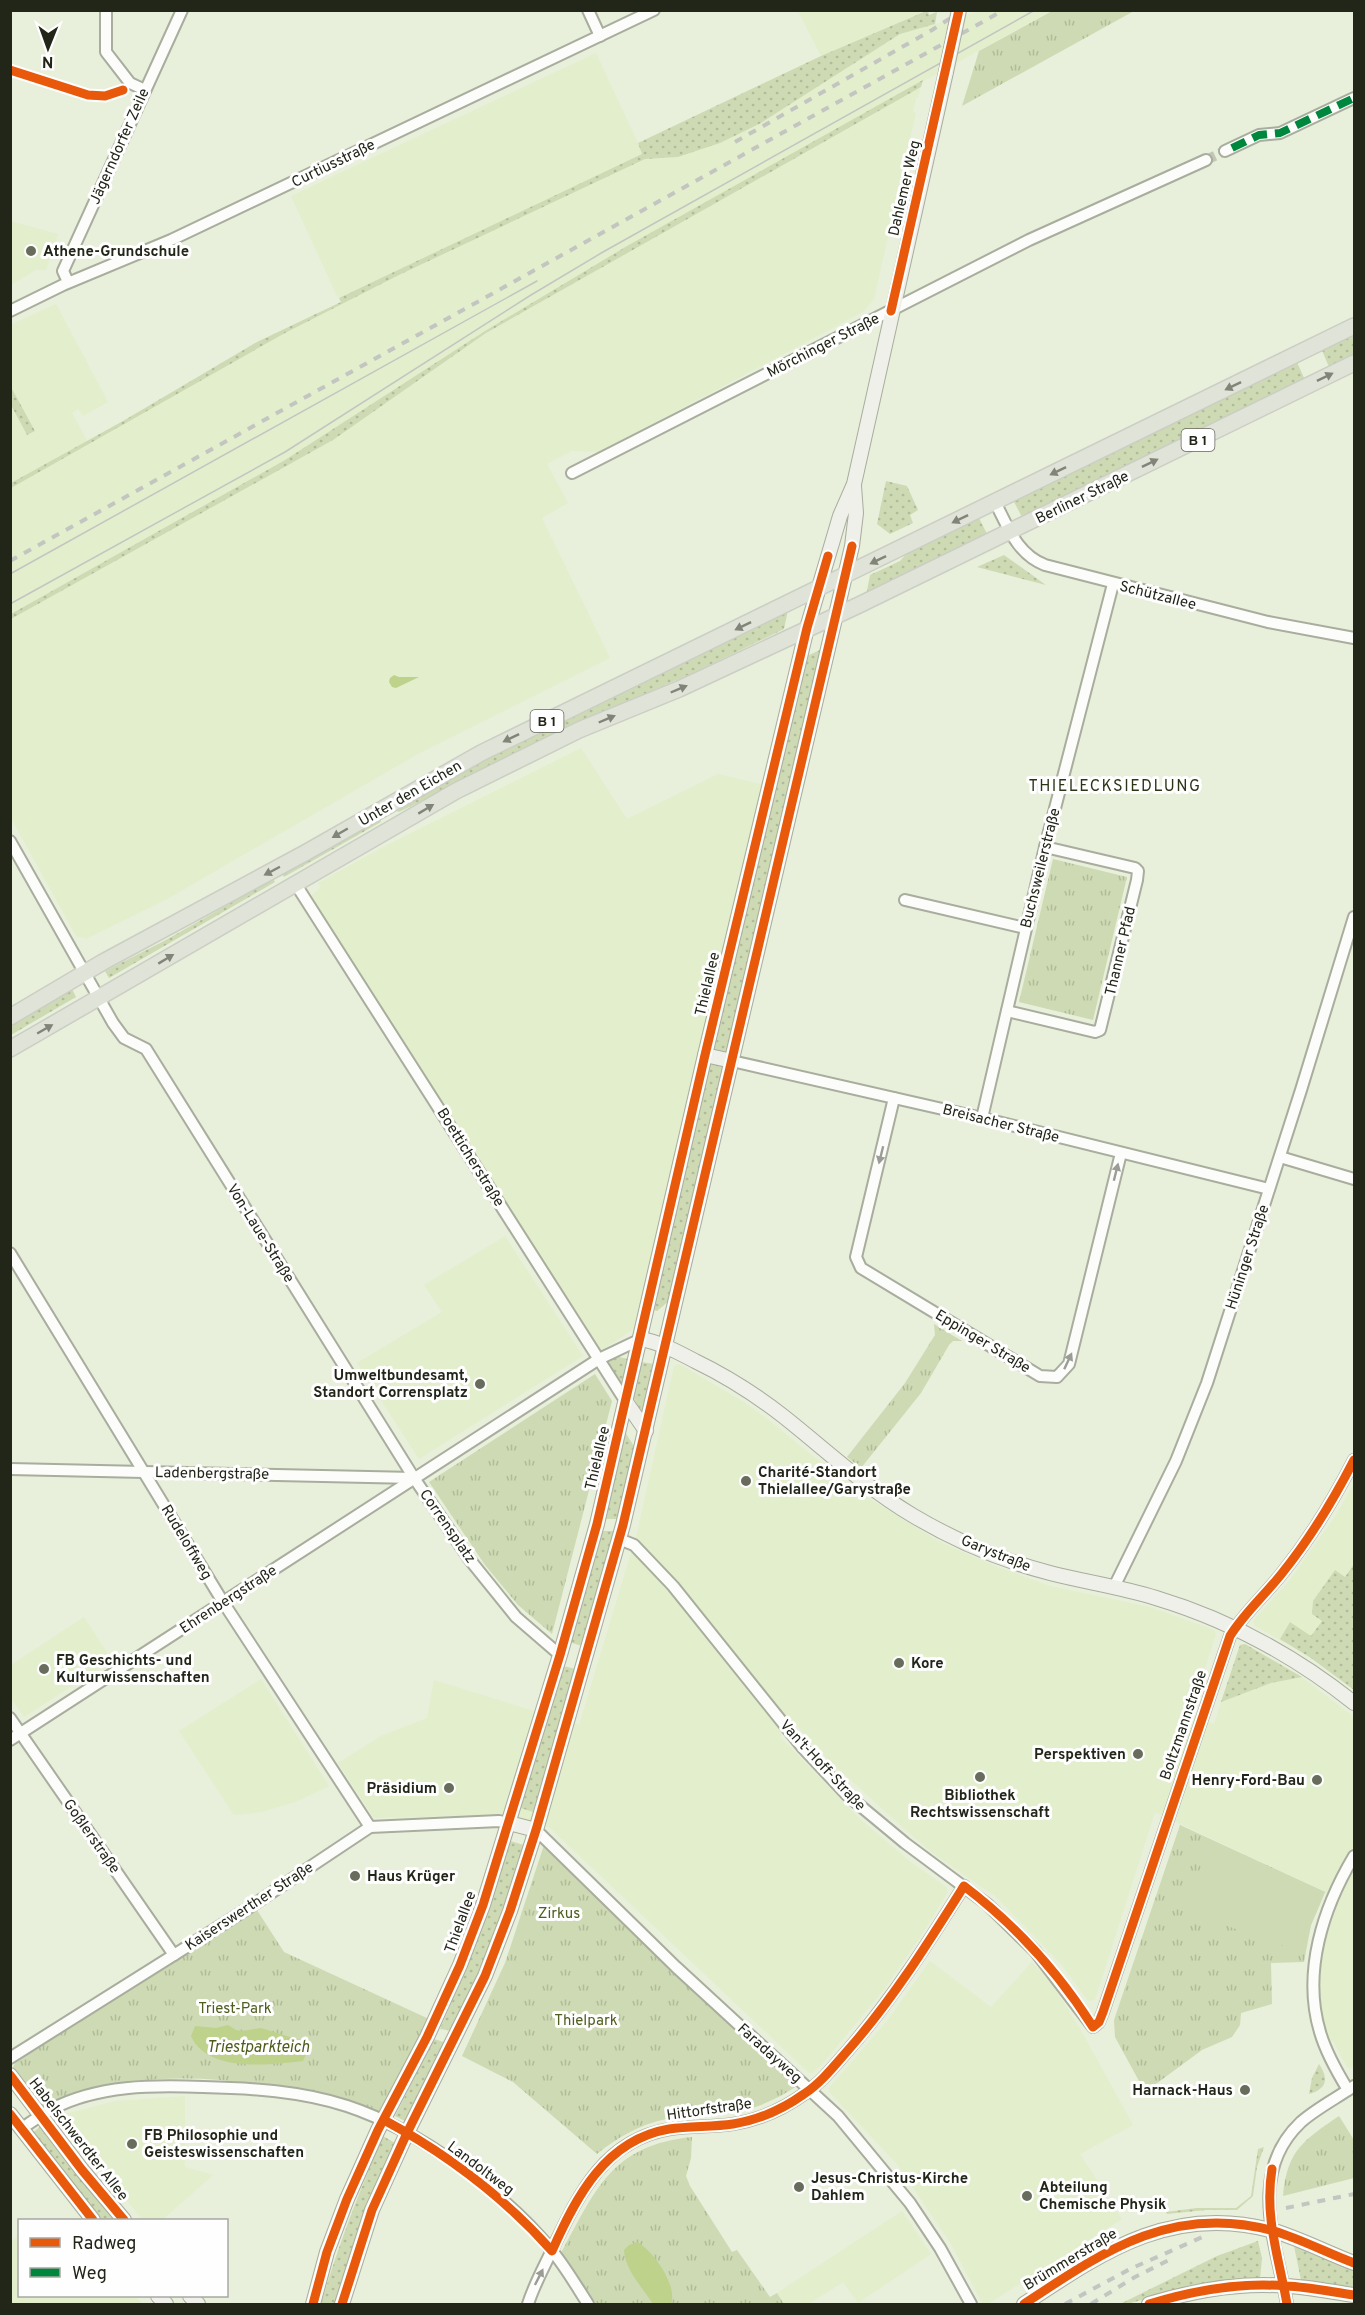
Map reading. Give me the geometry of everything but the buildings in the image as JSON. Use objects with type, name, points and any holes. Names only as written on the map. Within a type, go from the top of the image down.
[{"type":"main road","name":"Dahlemer Weg","points":[[819,588],[840,516],[854,484],[959,10]]},
{"type":"main road","name":"B 1","points":[[819,588],[1354,326]]},
{"type":"main road","name":"Berliner Straße","points":[[807,628],[1010,532],[1354,363]]},
{"type":"main road","name":"Dahlemer Weg","points":[[834,617],[852,546],[856,513],[854,484]]},
{"type":"main road","name":"Thielallee","points":[[313,2304],[327,2252],[347,2199],[384,2120],[427,2037],[460,1965],[483,1905],[560,1655],[597,1524],[705,1055],[807,628],[819,588]]},
{"type":"main road","name":"Unter den Eichen","points":[[10,1017],[85,972],[305,853],[481,753],[819,588]]},
{"type":"main road","points":[[342,2304],[372,2210],[407,2133],[485,1976],[510,1911],[536,1830],[620,1539],[834,617]]},
{"type":"main road","name":"Unter den Eichen","points":[[10,1049],[456,791],[579,730],[679,689],[807,628]]},
{"type":"main road","points":[[384,807],[396,826]]},
{"type":"main road","points":[[705,1055],[732,1061]]},
{"type":"main road","points":[[640,1339],[665,1347]]},
{"type":"main road","name":"Garystraße","points":[[665,1347],[745,1389],[782,1415],[848,1471],[912,1515],[975,1546],[1048,1573],[1156,1598],[1235,1627],[1323,1678],[1354,1703]]},
{"type":"main road","name":"Boetticherstraße","points":[[626,1402],[646,1431]]},
{"type":"main road","points":[[560,1655],[584,1662]]},
{"type":"main road","points":[[509,1823],[536,1830]]},
{"type":"main road","name":"Habelschwerdter Allee","points":[[10,2075],[123,2219]]},
{"type":"main road","points":[[10,2114],[92,2219]]},
{"type":"main road","name":"Brümmerstraße","points":[[1024,2304],[1101,2255],[1162,2229],[1186,2225],[1251,2226],[1272,2231],[1354,2263]]},
{"type":"main road","points":[[1149,2304],[1215,2289],[1284,2285],[1354,2295]]},
{"type":"street","points":[[106,10],[106,52],[130,83],[145,90]]},
{"type":"street","name":"Jägerndorfer Zeile","points":[[68,282],[63,271],[182,10]]},
{"type":"street","points":[[588,10],[600,36]]},
{"type":"street","name":"Curtiusstraße","points":[[10,311],[68,282],[171,240],[654,10]]},
{"type":"street","points":[[1225,151],[1259,135],[1280,133],[1354,98]]},
{"type":"street","name":"Mörchinger Straße","points":[[572,474],[1029,240],[1206,160]]},
{"type":"street","name":"Schützallee","points":[[995,502],[1017,545],[1034,561],[1113,584],[1268,622],[1354,638]]},
{"type":"street","name":"Buchsweilerstraße","points":[[982,1118],[1025,928],[1113,584]]},
{"type":"street","name":"Von-Laue-Straße","points":[[10,840],[124,1038],[146,1049],[414,1478]]},
{"type":"street","name":"Thanner Pfad","points":[[1007,1011],[1095,1032],[1100,1030],[1138,871],[1135,868],[1045,847]]},
{"type":"street","name":"Boetticherstraße","points":[[295,883],[626,1402]]},
{"type":"street","points":[[905,900],[1025,928]]},
{"type":"street","name":"Hüninger Straße","points":[[1114,1587],[1180,1450],[1207,1383],[1354,917]]},
{"type":"street","name":"Breisacher Straße","points":[[732,1061],[982,1118],[1269,1189]]},
{"type":"street","name":"Eppinger Straße","points":[[894,1098],[856,1257],[861,1268],[1040,1376],[1057,1377],[1069,1364],[1121,1153]]},
{"type":"street","points":[[1280,1156],[1354,1179]]},
{"type":"street","name":"Rudeloffweg","points":[[10,1253],[223,1602],[370,1827]]},
{"type":"street","points":[[599,1359],[640,1339]]},
{"type":"street","name":"Corrensplatz","points":[[560,1655],[516,1617],[470,1560],[414,1478],[599,1359]]},
{"type":"street","name":"Boltzmannstraße","points":[[1093,2027],[1099,2022],[1103,2012],[1230,1635],[1306,1542],[1354,1460]]},
{"type":"street","name":"Ladenbergstraße","points":[[10,1469],[414,1478]]},
{"type":"street","name":"Ehrenbergstraße","points":[[10,1740],[414,1478]]},
{"type":"street","name":"Van't-Hoff-Straße","points":[[620,1539],[634,1545],[673,1586],[803,1748],[846,1794],[905,1843],[987,1904],[1035,1951],[1093,2027]]},
{"type":"street","name":"Goßlerstraße","points":[[10,1718],[174,1955]]},
{"type":"street","points":[[370,1827],[499,1821],[509,1823]]},
{"type":"street","name":"Kaiserswerther Straße","points":[[10,2058],[174,1955],[370,1827]]},
{"type":"street","name":"Faradayweg","points":[[536,1830],[676,1967],[838,2116],[910,2203],[940,2248],[971,2304]]},
{"type":"street","points":[[1287,2304],[1272,2231],[1269,2190],[1272,2169],[1281,2147],[1303,2121],[1351,2088],[1326,2051],[1319,2032],[1314,2005],[1313,1977],[1324,1921],[1334,1894],[1354,1856]]},
{"type":"street","name":"Hittorfstraße","points":[[528,2304],[534,2287],[583,2188],[595,2172],[626,2145],[649,2134],[670,2129],[735,2124],[760,2118],[810,2090],[848,2050],[900,1987],[964,1886]]},
{"type":"street","name":"Landoltweg","points":[[21,2129],[66,2103],[105,2092],[143,2086],[234,2088],[288,2093],[345,2105],[384,2120],[407,2133],[479,2181],[520,2217],[552,2251],[588,2304]]},
{"type":"shaded area","points":[[916,10],[920,13],[821,56],[798,11]]},
{"type":"shaded area","points":[[981,11],[1050,11],[627,246],[485,331],[285,460],[11,614],[10,488],[285,333],[399,275],[645,159],[678,157],[761,123],[900,34]]},
{"type":"shaded area","points":[[596,53],[643,154],[338,298],[291,196]]},
{"type":"shaded area","points":[[921,87],[918,98],[916,98],[913,112],[916,113],[874,299],[863,312],[599,452],[572,451],[547,464],[568,503],[542,518],[610,658],[418,754],[167,899],[86,939],[76,936],[11,818],[10,619],[333,440],[486,333]]},
{"type":"shaded area","name":"Athene-Grundschule","points":[[10,221],[58,234],[46,270],[36,270],[11,285]]},
{"type":"shaded area","points":[[56,304],[108,402],[83,416],[78,409],[72,413],[87,441],[11,483],[10,325]]},
{"type":"shaded area","points":[[581,748],[627,819],[718,774],[764,785],[636,1327],[601,1351],[311,896],[320,888],[318,883],[383,847]]},
{"type":"shaded area","points":[[505,1236],[583,1356],[419,1459],[357,1363],[442,1312],[424,1285]]},
{"type":"shaded area","points":[[679,1364],[744,1402],[852,1488],[940,1542],[995,1566],[1050,1586],[1150,1607],[1214,1630],[1216,1634],[1190,1715],[1214,1724],[1240,1645],[1245,1644],[1299,1675],[1354,1717],[1354,2065],[1351,2068],[1347,2067],[1333,2041],[1328,2039],[1319,1987],[1324,1945],[1339,1899],[1155,1812],[1095,2000],[1088,2001],[1061,1964],[996,1897],[934,1854],[910,1834],[820,1752],[793,1721],[780,1737],[861,1820],[912,1863],[946,1887],[948,1892],[882,1992],[813,2073],[809,2073],[550,1828],[503,1815],[374,1818],[338,1763],[381,1736],[427,1718],[434,1680],[579,1725],[637,1533],[674,1366]]},
{"type":"shaded area","points":[[1354,1483],[1354,1690],[1311,1658],[1254,1625],[1253,1621],[1289,1581],[1336,1515]]},
{"type":"shaded area","points":[[84,1617],[112,1660],[24,1717],[11,1698],[11,1665]]},
{"type":"shaded area","points":[[261,1679],[329,1786],[298,1801],[262,1812],[234,1815],[179,1731]]},
{"type":"shaded area","points":[[930,1961],[991,2007],[1032,1962],[1053,1986],[1082,2032],[1133,2125],[1080,2154],[1122,2219],[988,2304],[982,2303],[951,2244],[897,2164],[829,2092],[829,2088],[887,2021]]},
{"type":"shaded area","name":"FB Philosophie und Geisteswissenschaften","points":[[185,2096],[185,2167],[213,2175],[163,2219],[142,2219],[61,2120],[62,2115],[115,2101]]},
{"type":"shaded area","points":[[902,2211],[931,2254],[858,2303],[843,2282],[809,2304],[784,2304],[777,2293]]},
{"type":"shaded area","points":[[18,2236],[18,2297],[136,2297],[143,2304],[11,2304],[11,2242]]},
{"type":"green space","points":[[926,11],[929,15],[937,12],[935,24],[900,34],[761,123],[720,143],[678,157],[645,159],[399,275],[285,333],[11,488],[11,483],[123,421],[257,342],[341,302],[339,298],[642,154],[638,143],[821,56]]},
{"type":"green space","points":[[1052,11],[1134,11],[962,106],[979,51]]},
{"type":"green space","points":[[923,80],[921,87],[486,333],[333,440],[11,619],[11,614],[285,460],[485,331],[627,246]]},
{"type":"green space","points":[[1354,332],[1354,356],[1329,367],[1321,348]]},
{"type":"green space","points":[[1296,360],[1305,380],[1023,519],[1013,500]]},
{"type":"green space","points":[[11,387],[35,431],[27,435],[11,405]]},
{"type":"green space","points":[[886,481],[907,486],[918,510],[910,515],[913,523],[890,534],[877,524]]},
{"type":"green space","points":[[978,516],[988,536],[866,596],[870,575],[900,561],[909,551]]},
{"type":"green space","points":[[1004,555],[1046,585],[977,567]]},
{"type":"green space","points":[[788,610],[784,629],[397,811],[458,772]]},
{"type":"green space","points":[[824,648],[728,1054],[714,1051],[805,657]]},
{"type":"green space","points":[[380,818],[381,822],[284,877],[282,874]]},
{"type":"green space","points":[[1053,859],[1127,877],[1093,1020],[1019,1002]]},
{"type":"green space","points":[[273,879],[275,882],[109,978],[105,971],[164,941]]},
{"type":"green space","points":[[72,989],[76,997],[11,1035],[11,1026]]},
{"type":"green space","points":[[710,1061],[725,1064],[669,1301],[657,1311],[654,1310]]},
{"type":"green space","points":[[934,1324],[962,1341],[953,1341],[949,1345],[921,1393],[861,1468],[847,1457],[905,1383],[935,1335]]},
{"type":"green space","points":[[619,1357],[628,1359],[621,1386],[607,1362]]},
{"type":"green space","points":[[641,1362],[654,1364],[642,1413],[633,1397]]},
{"type":"green space","points":[[595,1374],[612,1401],[552,1634],[518,1605],[485,1565],[429,1482]]},
{"type":"green space","points":[[625,1432],[635,1448],[618,1519],[603,1519]]},
{"type":"green space","points":[[601,1531],[615,1531],[582,1646],[569,1642]]},
{"type":"green space","points":[[1354,1564],[1354,1690],[1311,1658],[1280,1639],[1290,1622],[1311,1636],[1322,1621],[1312,1614],[1313,1601],[1335,1570],[1345,1577]]},
{"type":"green space","points":[[1245,1644],[1302,1677],[1271,1683],[1221,1702],[1240,1645]]},
{"type":"green space","points":[[563,1666],[576,1669],[533,1812],[521,1808]]},
{"type":"green space","points":[[1180,1825],[1325,1892],[1311,1925],[1304,1962],[1271,1963],[1272,2004],[1241,2013],[1240,2025],[1232,2037],[1202,2050],[1145,2092],[1115,2037],[1114,2020]]},
{"type":"green space","points":[[1210,1840],[1325,1892],[1311,1925],[1304,1953],[1185,1911]]},
{"type":"green space","points":[[510,1841],[524,1845],[491,1939],[453,2031],[440,2029],[478,1936]]},
{"type":"green space","name":"Thielpark","points":[[544,1845],[797,2086],[769,2102],[738,2112],[672,2118],[638,2128],[597,2154],[513,2082],[462,2056],[505,1963]]},
{"type":"green space","name":"Triest-Park","points":[[255,1907],[284,1952],[429,2019],[381,2110],[376,2113],[284,2089],[222,2080],[191,2079],[127,2082],[83,2092],[50,2105],[39,2106],[14,2071],[13,2067],[17,2060]]},
{"type":"green space","points":[[434,2039],[447,2043],[407,2122],[395,2116]]},
{"type":"green space","points":[[1319,2064],[1325,2083],[1320,2089],[1309,2094],[1312,2078]]},
{"type":"green space","points":[[1339,2116],[1354,2140],[1354,2178],[1283,2196],[1289,2167],[1299,2148],[1316,2132]]},
{"type":"green space","points":[[41,2126],[115,2219],[99,2219],[31,2134]]},
{"type":"green space","points":[[383,2136],[395,2143],[366,2208],[335,2304],[321,2304],[349,2219]]},
{"type":"green space","points":[[692,2137],[691,2158],[686,2176],[690,2186],[732,2252],[737,2250],[770,2297],[777,2293],[784,2304],[596,2304],[561,2253],[585,2209],[610,2174],[625,2160],[665,2142]]},
{"type":"green space","points":[[1264,2147],[1257,2167],[1253,2196],[1237,2210],[1167,2214],[1166,2212],[1197,2208],[1236,2208],[1251,2196],[1258,2149]]},
{"type":"green space","points":[[1258,2241],[1262,2258],[1260,2279],[1192,2286],[1120,2304],[1217,2256]]},
{"type":"green space","points":[[1294,2246],[1354,2270],[1354,2287],[1301,2280]]},
{"type":"water","points":[[394,675],[419,677],[396,688],[392,687],[389,682]]},
{"type":"water","name":"Triestparkteich","points":[[228,2025],[242,2031],[261,2028],[303,2041],[308,2050],[303,2061],[241,2064],[211,2056],[199,2048],[191,2036],[195,2026],[216,2028]]},
{"type":"water","points":[[637,2242],[657,2260],[663,2269],[671,2288],[671,2304],[653,2304],[631,2272],[624,2250]]},
{"type":"tunnel","points":[[1206,160],[1225,151]]},
{"type":"tram line","points":[[10,604],[285,452],[531,295],[603,252],[1035,10]]},
{"type":"tram line","points":[[10,574],[537,281]]},
{"type":"railway","points":[[735,142],[963,10]]},
{"type":"railway","points":[[10,561],[1004,10]]},
{"type":"railway","points":[[1286,2208],[1354,2194]]},
{"type":"railway","points":[[1065,2304],[1130,2269],[1207,2235]]},
{"type":"railway","points":[[1091,2304],[1135,2277],[1169,2260]]},
{"type":"marked path","points":[[1232,148],[1259,135],[1280,133],[1354,98]]},
{"type":"cycle path","points":[[891,311],[959,10]]},
{"type":"cycle path","points":[[10,70],[88,95],[105,96],[123,90]]},
{"type":"cycle path","points":[[342,2304],[372,2210],[407,2133],[485,1976],[510,1911],[536,1830],[623,1525],[852,546]]},
{"type":"cycle path","points":[[313,2304],[327,2252],[347,2199],[378,2130],[427,2037],[460,1965],[483,1905],[560,1655],[597,1524],[705,1055],[807,628],[828,556]]},
{"type":"cycle path","points":[[384,2120],[430,2147],[474,2178],[534,2231],[552,2251],[583,2192],[610,2158],[627,2145],[647,2135],[669,2129],[725,2125],[752,2120],[788,2104],[816,2085],[865,2030],[895,1990],[964,1886],[1000,1916],[1034,1950],[1066,1988],[1093,2027],[1099,2022],[1103,2012],[1230,1636],[1303,1545],[1354,1460]]},
{"type":"cycle path","points":[[10,2075],[82,2170],[123,2219]]},
{"type":"cycle path","points":[[10,2114],[92,2219]]},
{"type":"cycle path","points":[[1272,2169],[1271,2221],[1287,2304]]},
{"type":"cycle path","points":[[1024,2304],[1112,2250],[1141,2237],[1172,2228],[1204,2223],[1238,2224],[1274,2231],[1354,2263]]},
{"type":"cycle path","points":[[1149,2304],[1182,2295],[1252,2285],[1312,2288],[1354,2295]]},
{"type":"place","name":"Athene-Grundschule","points":[[31,251]]},
{"type":"place","name":"Umweltbundesamt, Standort Corrensplatz","points":[[480,1384]]},
{"type":"place","name":"Charité-Standort Thielallee/Garystraße","points":[[746,1481]]},
{"type":"place","name":"Kore","points":[[899,1663]]},
{"type":"place","name":"FB Geschichts- und Kulturwissenschaften","points":[[44,1669]]},
{"type":"place","name":"Perspektiven","points":[[1138,1754]]},
{"type":"place","name":"Bibliothek Rechtswissenschaft","points":[[980,1777]]},
{"type":"place","name":"Henry-Ford-Bau","points":[[1317,1780]]},
{"type":"place","name":"Präsidium","points":[[449,1788]]},
{"type":"place","name":"Haus Krüger","points":[[355,1876]]},
{"type":"place","name":"Harnack-Haus","points":[[1245,2090]]},
{"type":"place","name":"FB Philosophie und Geisteswissenschaften","points":[[132,2144]]},
{"type":"place","name":"Jesus-Christus-Kirche Dahlem","points":[[799,2187]]},
{"type":"place","name":"Abteilung Chemische Physik","points":[[1027,2196]]},
{"type":"district","name":"THIELECKSIEDLUNG","points":[[1115,785]]},
{"type":"park label","name":"Zirkus","points":[[559,1913]]}]
